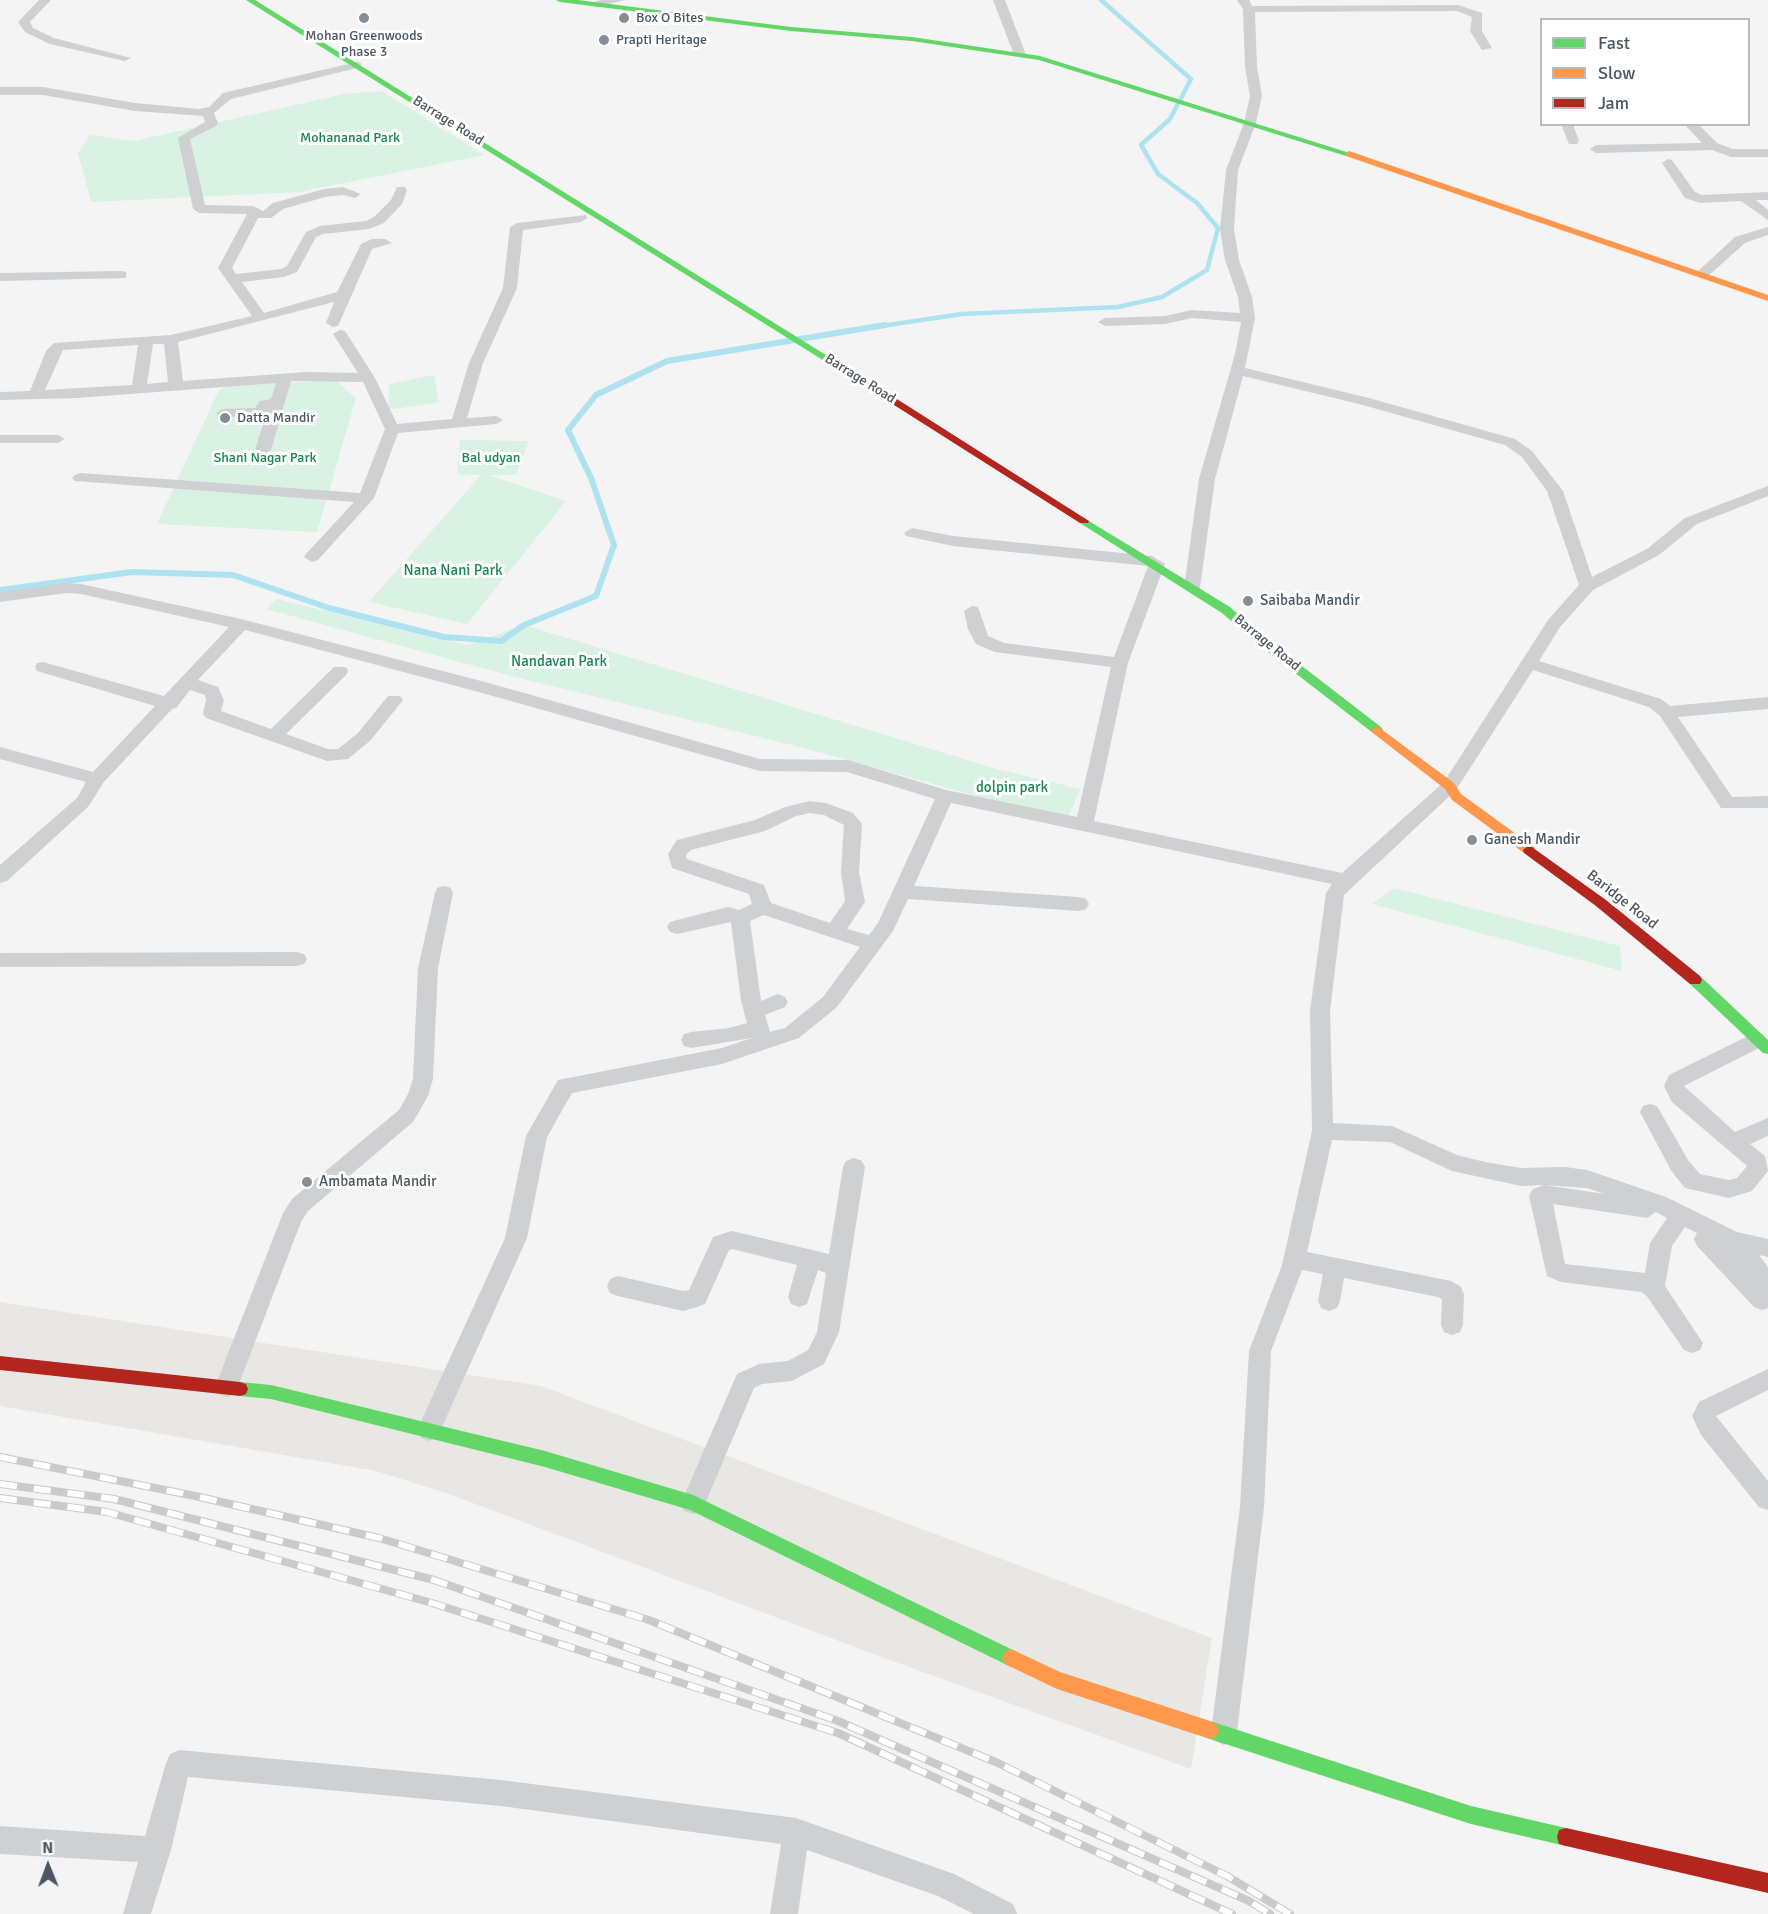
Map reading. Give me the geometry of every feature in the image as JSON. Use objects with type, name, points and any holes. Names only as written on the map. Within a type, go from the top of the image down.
[{"type":"street","points":[[45,0],[24,22],[29,30],[51,41],[125,58]]},
{"type":"street","name":"Barrage Road","points":[[250,0],[1155,563],[1226,610],[1259,639],[1449,786]]},
{"type":"street","points":[[560,0],[791,30],[912,39],[1020,55],[1147,91],[1400,170],[1768,298]]},
{"type":"street","points":[[596,4],[619,0]]},
{"type":"street","points":[[999,0],[1020,55]]},
{"type":"street","points":[[1192,588],[1208,479],[1238,370],[1248,318],[1227,229],[1232,171],[1241,141],[1250,123],[1256,96],[1251,68],[1246,5],[1458,8],[1478,15],[1476,30],[1486,48]]},
{"type":"street","points":[[0,91],[43,91],[135,107],[190,113],[207,112],[228,96],[357,65]]},
{"type":"street","points":[[207,112],[212,123],[184,138],[199,209],[258,213],[324,193],[343,191],[355,194]]},
{"type":"street","points":[[1568,126],[1573,141]]},
{"type":"street","points":[[1692,126],[1713,146],[1731,153],[1768,153]]},
{"type":"street","points":[[1596,149],[1713,146]]},
{"type":"street","points":[[1668,164],[1690,195],[1700,200],[1746,199],[1768,195]]},
{"type":"street","points":[[231,279],[284,273],[292,269],[311,235],[320,230],[369,225],[379,220],[397,201],[401,190]]},
{"type":"street","points":[[1746,199],[1768,216]]},
{"type":"street","points":[[252,245],[258,213]]},
{"type":"street","points":[[258,213],[225,268],[261,318]]},
{"type":"street","points":[[458,423],[476,363],[510,288],[517,227],[581,218]]},
{"type":"street","points":[[1702,274],[1740,240],[1768,231]]},
{"type":"street","points":[[312,557],[366,498],[392,429],[368,378],[336,328],[343,295],[366,247],[372,243],[385,243]]},
{"type":"street","points":[[0,277],[121,275]]},
{"type":"street","points":[[36,395],[52,351],[59,346],[171,339],[261,318],[343,295]]},
{"type":"street","points":[[1105,322],[1165,320],[1192,314],[1248,318]]},
{"type":"street","points":[[171,339],[176,386]]},
{"type":"street","points":[[139,389],[146,341]]},
{"type":"street","points":[[1238,370],[1364,401],[1510,442],[1527,454],[1555,491],[1587,586]]},
{"type":"street","points":[[94,393],[97,376]]},
{"type":"street","points":[[0,396],[94,393],[285,378],[368,378]]},
{"type":"street","points":[[262,450],[285,378]]},
{"type":"street","points":[[223,413],[260,412],[265,404],[278,402]]},
{"type":"street","points":[[392,429],[496,420]]},
{"type":"street","points":[[0,439],[58,439]]},
{"type":"street","points":[[80,478],[366,498]]},
{"type":"street","points":[[1224,1732],[1252,1507],[1260,1351],[1294,1259],[1323,1131],[1320,1011],[1335,893],[1346,880],[1449,786],[1554,624],[1587,586],[1653,552],[1692,521],[1768,491]]},
{"type":"street","points":[[912,533],[953,541],[1155,563],[1120,663],[1084,825]]},
{"type":"street","points":[[0,597],[66,588],[81,589],[240,624],[490,689],[760,765],[848,766],[945,796],[1346,880]]},
{"type":"street","points":[[972,610],[981,640],[1001,648],[1120,663]]},
{"type":"street","points":[[0,876],[83,802],[97,779],[170,704],[240,624]]},
{"type":"street","points":[[1528,663],[1642,698],[1666,712],[1727,804],[1768,802]]},
{"type":"street","points":[[43,667],[170,704]]},
{"type":"street","points":[[275,735],[340,671]]},
{"type":"street","points":[[188,683],[212,691],[215,700],[212,714],[327,755],[342,755],[364,737],[394,700]]},
{"type":"street","points":[[1666,712],[1768,703]]},
{"type":"street","points":[[0,753],[97,779]]},
{"type":"street","name":"Baridge Road","points":[[1449,786],[1456,797],[1601,903],[1688,974],[1762,1044]]},
{"type":"street","points":[[691,1040],[729,1036],[759,1027],[792,1033],[830,1002],[871,943],[886,926],[945,796]]},
{"type":"street","points":[[763,907],[757,890],[680,863],[677,854],[684,845],[719,834],[759,826],[791,811],[810,807],[826,808],[847,817],[853,824],[850,872],[855,902],[834,932]]},
{"type":"street","points":[[901,892],[1079,904]]},
{"type":"street","points":[[227,1387],[291,1220],[300,1205],[406,1116],[418,1096],[423,1079],[428,968],[444,893]]},
{"type":"street","points":[[677,927],[728,914],[740,917],[763,907],[871,943]]},
{"type":"street","points":[[740,917],[751,1001],[759,1027]]},
{"type":"street","points":[[0,960],[297,959]]},
{"type":"street","points":[[429,1430],[516,1238],[537,1136],[565,1086],[722,1056],[759,1027],[778,1002]]},
{"type":"street","points":[[1650,1112],[1680,1166],[1693,1182],[1730,1189],[1744,1185],[1762,1163],[1733,1143],[1679,1096],[1674,1086],[1676,1081],[1762,1044]]},
{"type":"street","points":[[1733,1143],[1768,1126]]},
{"type":"street","points":[[1323,1131],[1392,1134],[1452,1162],[1643,1208],[1677,1221],[1705,1239],[1765,1291]]},
{"type":"street","points":[[693,1503],[746,1381],[759,1374],[792,1371],[816,1357],[828,1332],[854,1167]]},
{"type":"street","points":[[1692,1343],[1654,1288],[1645,1283],[1561,1273],[1556,1269],[1540,1196],[1548,1185],[1587,1179],[1658,1203],[1733,1240],[1765,1291]]},
{"type":"street","points":[[1654,1288],[1661,1243],[1677,1221]]},
{"type":"street","points":[[1705,1239],[1733,1240],[1768,1248]]},
{"type":"street","points":[[618,1286],[683,1301],[697,1297],[721,1244],[732,1240],[838,1266]]},
{"type":"street","points":[[799,1297],[810,1258]]},
{"type":"street","points":[[1294,1259],[1443,1288],[1453,1294],[1452,1325]]},
{"type":"street","points":[[1329,1301],[1335,1267]]},
{"type":"street","points":[[0,1363],[271,1392],[545,1459],[693,1503],[1057,1680],[1224,1732],[1472,1815],[1768,1883]]},
{"type":"street","points":[[1768,1379],[1707,1409],[1704,1416],[1709,1427],[1768,1499]]},
{"type":"street","points":[[137,1914],[157,1850],[179,1763],[501,1793],[796,1832],[944,1884],[1003,1914]]},
{"type":"street","points":[[784,1914],[796,1832]]},
{"type":"street","points":[[0,1840],[157,1850]]},
{"type":"shaded area","points":[[0,1302],[541,1386],[1212,1638],[1191,1769],[876,1655],[449,1494],[376,1471],[0,1406]]},
{"type":"green space","name":"Mohananad Park","points":[[382,91],[484,155],[299,192],[91,202],[78,153],[90,135],[134,141],[344,94]]},
{"type":"green space","points":[[434,375],[439,402],[388,410],[389,384]]},
{"type":"green space","name":"Shani Nagar Park","points":[[336,381],[356,398],[317,532],[157,524],[218,392],[227,384]]},
{"type":"green space","name":"Nana Nani Park","points":[[460,440],[529,441],[516,475],[489,475],[566,501],[467,624],[369,602],[481,475],[457,474]]},
{"type":"green space","name":"Nandavan Park","points":[[277,599],[467,645],[524,625],[997,769],[1080,789],[1068,817],[995,801],[800,747],[515,677],[266,609]]},
{"type":"green space","points":[[1394,888],[1620,946],[1622,971],[1372,904]]},
{"type":"waterway","points":[[875,327],[962,314],[1118,307],[1162,297],[1207,270],[1218,228],[1197,203],[1158,174],[1141,145],[1170,119],[1191,79],[1101,0]]},
{"type":"waterway","points":[[0,590],[132,572],[233,575],[329,608],[444,637],[501,641],[524,625],[596,596],[614,545],[591,478],[568,430],[596,395],[667,361],[885,325]]},
{"type":"railway","points":[[0,1457],[195,1496],[379,1538],[649,1620],[998,1763],[1227,1876],[1290,1914]]},
{"type":"railway","points":[[0,1484],[114,1499],[434,1580],[838,1721],[1249,1901],[1270,1914]]},
{"type":"railway","points":[[0,1498],[107,1512],[432,1603],[838,1733],[1232,1914]]},
{"type":"traffic: fast","points":[[250,0],[845,370]]},
{"type":"traffic: fast","points":[[560,0],[791,29],[912,39],[1040,58],[1349,154]]},
{"type":"traffic: fast","points":[[1084,521],[1226,610],[1259,639],[1377,730]]},
{"type":"traffic: fast","points":[[1695,980],[1768,1049]]},
{"type":"traffic: fast","points":[[240,1389],[271,1392],[545,1459],[693,1503],[1011,1658]]},
{"type":"traffic: fast","points":[[1210,1730],[1471,1815],[1566,1837]]},
{"type":"traffic: slow","points":[[1349,154],[1768,298]]},
{"type":"traffic: slow","points":[[1377,730],[1450,786],[1456,797],[1529,850]]},
{"type":"traffic: slow","points":[[1011,1658],[1057,1680],[1210,1730]]},
{"type":"traffic: jam","points":[[845,370],[1084,521]]},
{"type":"traffic: jam","points":[[1529,850],[1601,903],[1695,980]]},
{"type":"traffic: jam","points":[[0,1363],[240,1389]]},
{"type":"traffic: jam","points":[[1566,1837],[1768,1883]]},
{"type":"place","name":"Mohan Greenwoods Phase 3","points":[[364,18]]},
{"type":"place","name":"Box O Bites","points":[[624,18]]},
{"type":"place","name":"Prapti Heritage","points":[[604,40]]},
{"type":"place","name":"Datta Mandir","points":[[225,418]]},
{"type":"place","name":"Saibaba Mandir","points":[[1248,601]]},
{"type":"place","name":"Ganesh Mandir","points":[[1472,840]]},
{"type":"place","name":"Ambamata Mandir","points":[[307,1182]]},
{"type":"park label","name":"Bal udyan","points":[[491,458]]},
{"type":"park label","name":"dolpin park","points":[[1012,788]]}]
